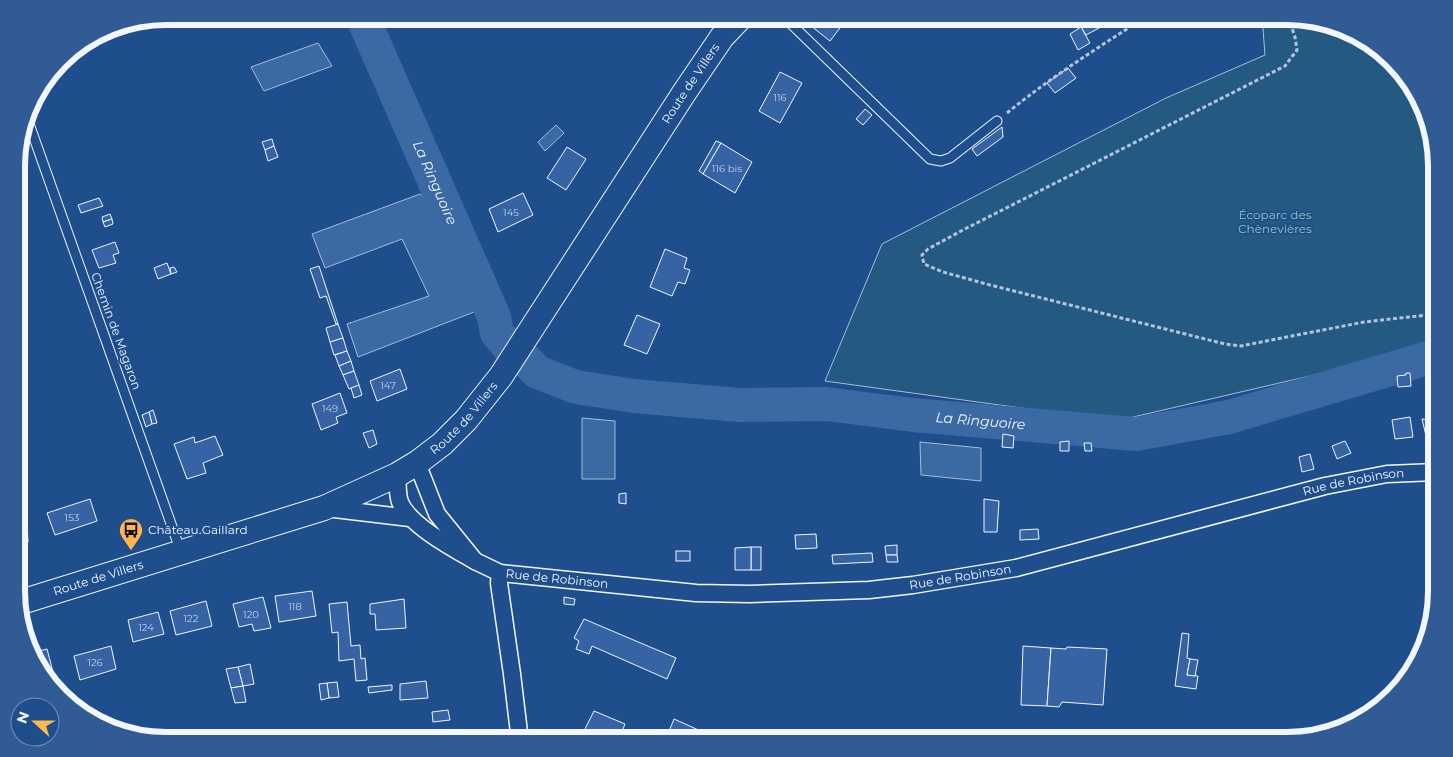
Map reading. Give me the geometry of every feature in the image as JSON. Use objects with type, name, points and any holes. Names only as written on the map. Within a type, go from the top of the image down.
[{"type":"main road","name":"Route de Villers","points":[[26,601],[324,508],[397,475],[442,444],[466,420],[501,376],[684,92],[722,37],[733,25]]},
{"type":"street","name":"Rue de Robinson","points":[[417,463],[437,514],[475,562]]},
{"type":"street","name":"Rue de Robinson","points":[[397,475],[400,502],[410,518],[475,562],[500,573],[696,593],[760,594],[869,590],[914,585],[1016,568],[1325,486],[1387,474],[1428,472]]},
{"type":"street","name":"Rue de Robinson","points":[[324,508],[410,518]]},
{"type":"street","points":[[500,573],[499,583],[519,732]]},
{"type":"lane","points":[[792,25],[930,159],[941,161],[950,158],[997,121]]},
{"type":"lane","name":"Chemin de Magaron","points":[[31,128],[181,552]]},
{"type":"path","points":[[997,121],[1043,84],[1133,25]]},
{"type":"path","points":[[1291,25],[1297,50],[1285,66],[953,235],[922,254],[924,264],[942,272],[990,285],[1224,344],[1241,346],[1364,322],[1428,315]]},
{"type":"green space","name":"Écoparc des Chènevières","points":[[1263,25],[1296,25],[1332,33],[1349,40],[1373,54],[1399,80],[1409,96],[1417,112],[1427,148],[1428,354],[1417,351],[1116,421],[825,381],[882,244],[1166,98],[1265,55]]},
{"type":"shaded area","points":[[318,43],[332,66],[264,91],[251,67]]},
{"type":"shaded area","points":[[556,125],[564,133],[545,151],[538,142]]},
{"type":"shaded area","points":[[420,194],[424,197],[474,312],[358,357],[347,324],[429,296],[402,239],[325,268],[312,234]]},
{"type":"shaded area","points":[[582,418],[615,421],[615,479],[582,479]]},
{"type":"shaded area","points":[[920,442],[981,448],[981,481],[921,475]]},
{"type":"building","points":[[812,25],[842,25],[830,41]]},
{"type":"building","points":[[1084,25],[1100,25],[1101,27],[1086,35],[1081,27]]},
{"type":"building","points":[[1081,27],[1090,43],[1078,50],[1070,34]]},
{"type":"building","points":[[1068,68],[1076,78],[1055,93],[1047,83]]},
{"type":"building","points":[[780,72],[802,83],[780,123],[759,111]]},
{"type":"building","points":[[865,109],[872,115],[863,125],[856,119]]},
{"type":"building","points":[[1002,127],[1003,137],[977,156],[972,149]]},
{"type":"building","points":[[272,139],[274,146],[265,150],[262,142]]},
{"type":"building","points":[[716,141],[721,143],[703,174],[699,171]]},
{"type":"building","points":[[721,143],[752,162],[735,193],[703,174]]},
{"type":"building","points":[[274,146],[278,157],[268,161],[265,150]]},
{"type":"building","points":[[567,147],[586,159],[566,190],[547,178]]},
{"type":"building","points":[[523,193],[533,215],[498,232],[489,209]]},
{"type":"building","points":[[99,198],[103,206],[81,213],[78,205]]},
{"type":"building","points":[[110,214],[112,219],[103,222],[102,217]]},
{"type":"building","points":[[112,219],[113,224],[105,227],[103,222]]},
{"type":"building","points":[[115,242],[119,253],[113,255],[116,263],[99,268],[92,250]]},
{"type":"building","points":[[665,249],[687,258],[684,268],[690,270],[685,284],[678,282],[672,296],[650,287]]},
{"type":"building","points":[[167,263],[171,274],[158,279],[154,268]]},
{"type":"building","points":[[319,266],[338,324],[336,324],[326,296],[320,298],[310,269]]},
{"type":"building","points":[[174,267],[177,272],[171,274],[170,268]]},
{"type":"building","points":[[637,315],[660,324],[647,354],[624,345]]},
{"type":"building","points":[[338,324],[343,338],[330,342],[326,328]]},
{"type":"building","points":[[343,338],[347,351],[334,355],[330,342]]},
{"type":"building","points":[[347,351],[351,361],[339,366],[335,355]]},
{"type":"building","points":[[351,361],[354,371],[343,375],[339,366]]},
{"type":"building","points":[[400,369],[407,389],[377,401],[370,381]]},
{"type":"building","points":[[354,371],[359,385],[349,389],[343,375]]},
{"type":"building","points":[[1406,373],[1410,373],[1411,386],[1398,387],[1397,376],[1406,375]]},
{"type":"building","points":[[359,385],[362,395],[354,398],[351,388]]},
{"type":"building","points":[[340,393],[347,413],[336,417],[338,423],[321,430],[312,404]]},
{"type":"building","points":[[153,410],[157,423],[152,424],[149,412]]},
{"type":"building","points":[[149,412],[152,424],[146,427],[142,415]]},
{"type":"building","points":[[1410,417],[1413,437],[1395,439],[1392,420]]},
{"type":"building","points":[[1422,419],[1428,420],[1428,444]]},
{"type":"building","points":[[373,430],[377,444],[369,448],[363,433]]},
{"type":"building","points":[[1003,434],[1014,436],[1013,448],[1002,447]]},
{"type":"building","points":[[215,436],[223,455],[203,463],[206,473],[187,479],[174,444],[194,437],[195,443]]},
{"type":"building","points":[[1069,441],[1069,451],[1060,451],[1060,442]]},
{"type":"building","points":[[1345,441],[1351,453],[1337,459],[1332,446]]},
{"type":"building","points":[[1084,443],[1091,443],[1092,451],[1085,451]]},
{"type":"building","points":[[1310,454],[1314,469],[1302,472],[1299,457]]},
{"type":"building","points":[[626,493],[626,504],[619,503],[619,494]]},
{"type":"building","points":[[90,499],[97,521],[55,535],[47,513]]},
{"type":"building","points":[[984,499],[999,501],[997,532],[984,532]]},
{"type":"building","points":[[25,522],[27,522],[28,542],[25,542]]},
{"type":"building","points":[[1038,529],[1039,539],[1020,540],[1020,530]]},
{"type":"building","points":[[816,534],[817,548],[796,549],[795,535]]},
{"type":"building","points":[[897,545],[897,555],[886,555],[885,546]]},
{"type":"building","points":[[751,547],[761,547],[761,570],[751,570]]},
{"type":"building","points":[[751,547],[751,570],[735,570],[735,548]]},
{"type":"building","points":[[676,551],[690,551],[690,561],[676,561]]},
{"type":"building","points":[[872,553],[873,562],[833,564],[832,555]]},
{"type":"building","points":[[886,555],[897,555],[898,562],[887,562]]},
{"type":"building","points":[[312,591],[316,616],[279,622],[275,596]]},
{"type":"building","points":[[263,597],[271,628],[254,631],[252,624],[239,627],[233,604]]},
{"type":"building","points":[[564,597],[575,599],[574,605],[564,604]]},
{"type":"building","points":[[404,599],[406,628],[376,630],[375,614],[370,614],[370,604]]},
{"type":"building","points":[[206,601],[212,626],[176,635],[170,611]]},
{"type":"building","points":[[347,602],[351,646],[360,645],[361,659],[365,658],[367,680],[356,681],[354,659],[339,661],[338,632],[332,633],[329,604]]},
{"type":"building","points":[[158,612],[164,634],[133,642],[128,620]]},
{"type":"building","points":[[584,619],[676,658],[667,679],[592,646],[589,654],[576,649],[579,641],[574,638]]},
{"type":"building","points":[[1182,633],[1189,634],[1187,658],[1190,659],[1187,675],[1198,676],[1196,689],[1175,686]]},
{"type":"building","points":[[111,646],[116,669],[80,680],[74,656]]},
{"type":"building","points":[[1023,646],[1051,648],[1047,706],[1021,705]]},
{"type":"building","points":[[1067,647],[1107,649],[1103,705],[1062,702],[1059,707],[1047,706],[1051,648],[1066,649]]},
{"type":"building","points":[[47,649],[53,672],[51,672],[39,651]]},
{"type":"building","points":[[1190,659],[1198,660],[1195,676],[1187,675]]},
{"type":"building","points":[[250,664],[254,684],[243,686],[238,667]]},
{"type":"building","points":[[238,667],[243,686],[231,688],[226,669]]},
{"type":"building","points":[[426,681],[428,698],[400,700],[400,684]]},
{"type":"building","points":[[337,682],[339,697],[329,698],[327,683]]},
{"type":"building","points":[[327,683],[329,698],[321,700],[319,684]]},
{"type":"building","points":[[392,685],[392,690],[369,693],[368,687]]},
{"type":"building","points":[[243,686],[246,702],[235,703],[231,688]]},
{"type":"building","points":[[448,710],[450,720],[433,722],[432,712]]},
{"type":"building","points":[[594,711],[625,724],[622,732],[584,732]]},
{"type":"building","points":[[674,719],[703,732],[669,732]]},
{"type":"waterway","name":"La Ringuoire","points":[[366,25],[494,317],[497,333],[509,347]]},
{"type":"waterway","name":"La Ringuoire","points":[[525,359],[537,372],[576,387],[634,396],[739,405],[826,404],[913,415],[1136,434],[1229,417],[1428,358]]},
{"type":"place","name":"Château Gaillard","points":[[131,551]]}]
